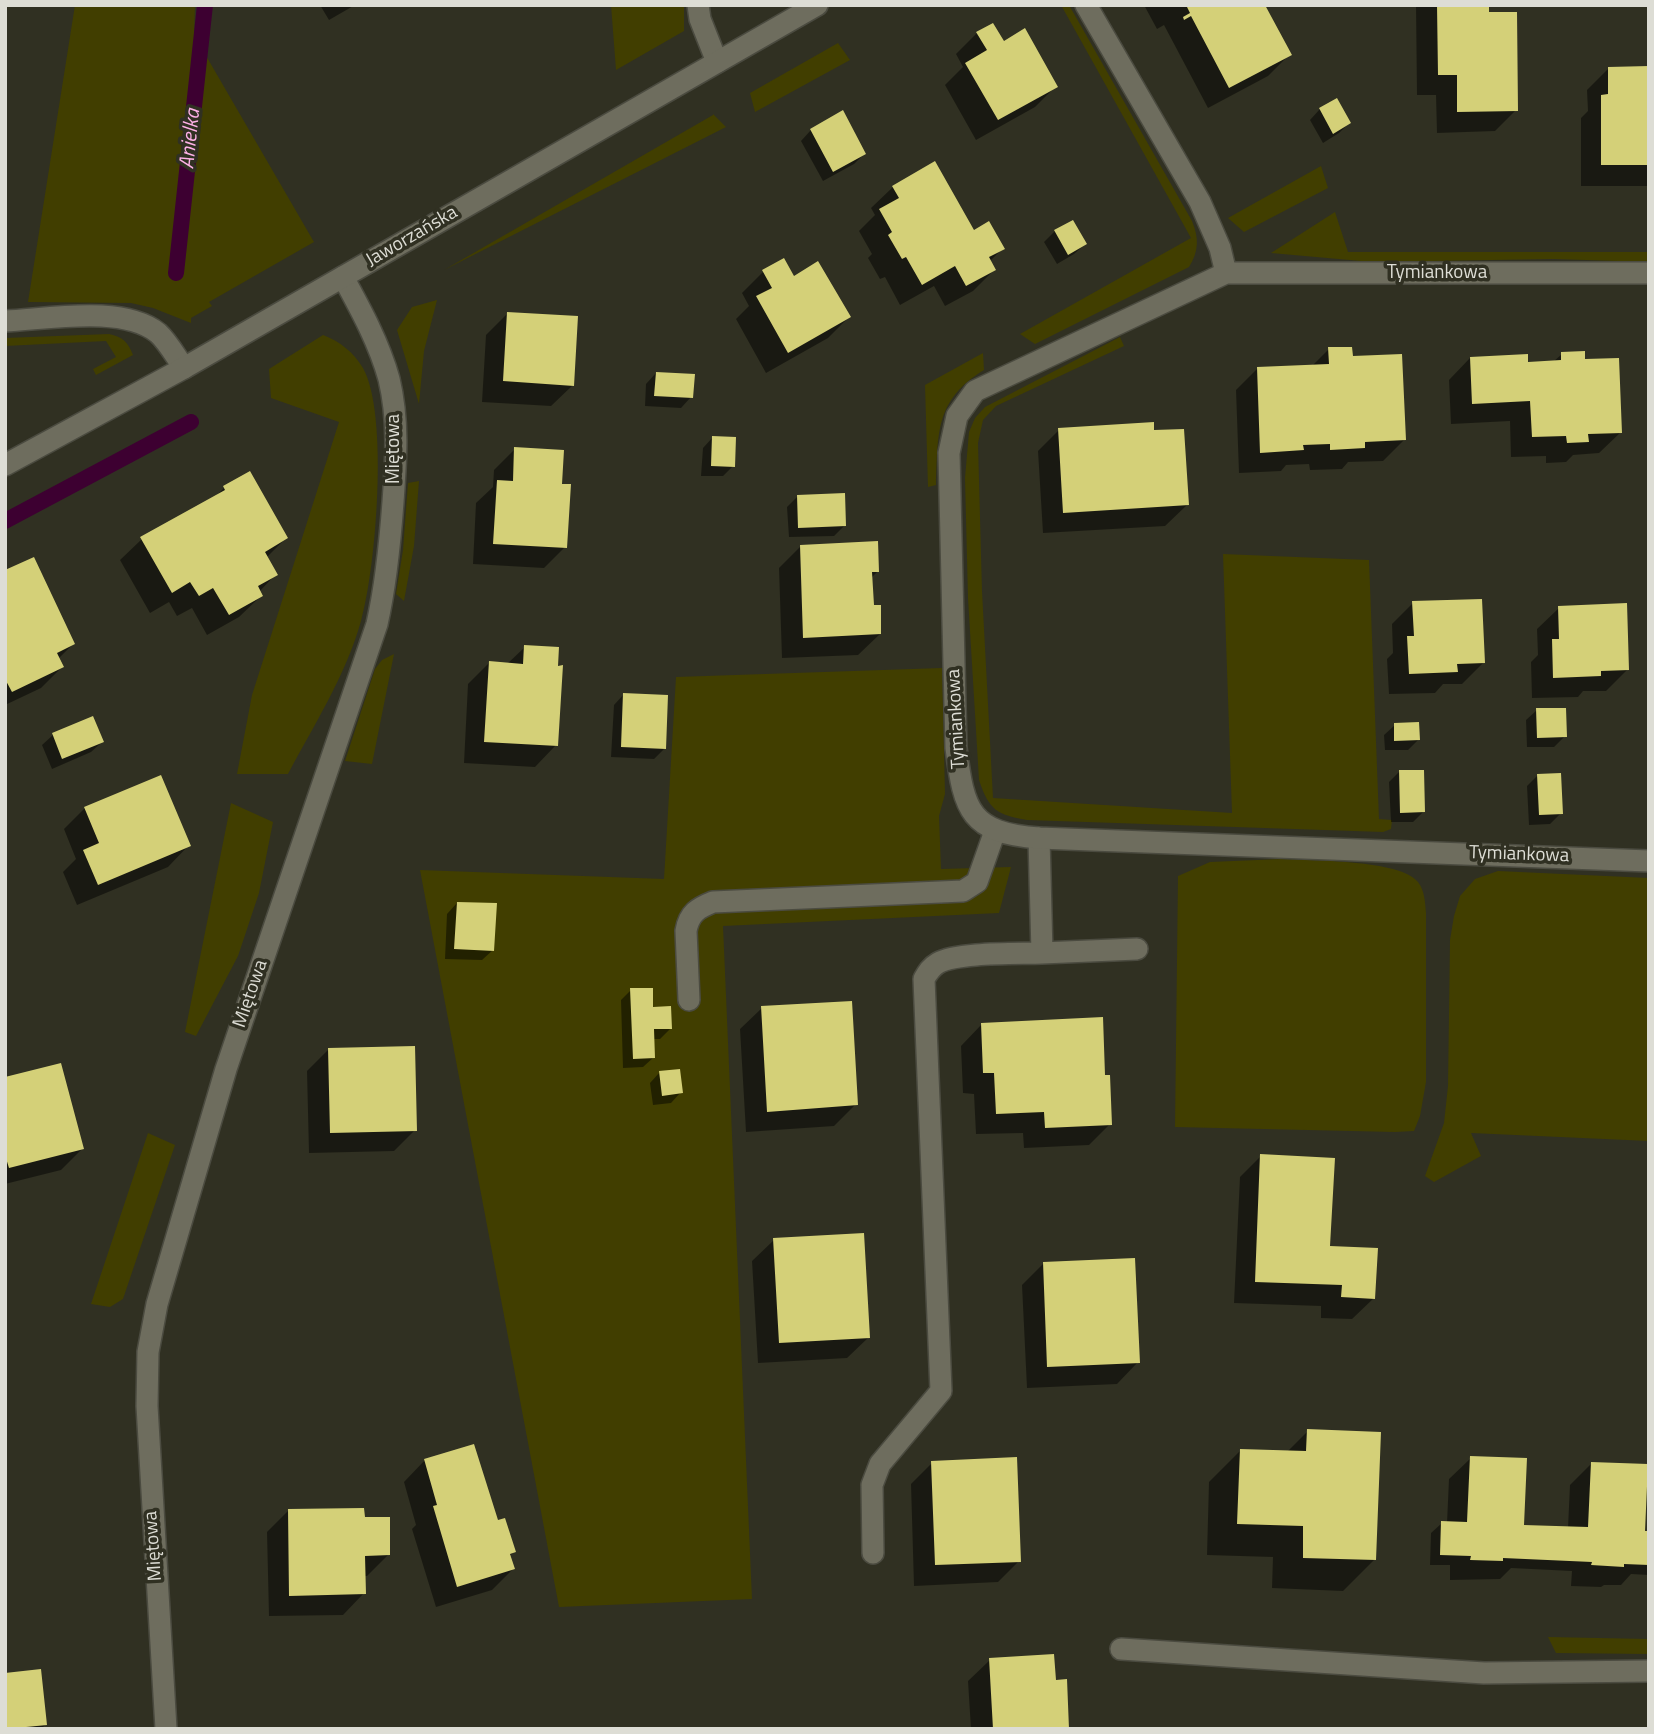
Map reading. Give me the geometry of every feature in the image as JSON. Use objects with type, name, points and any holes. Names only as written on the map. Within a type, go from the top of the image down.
[{"type":"street","points":[[698,5],[717,62]]},
{"type":"street","name":"Jaworzańska","points":[[5,465],[184,368],[817,5]]},
{"type":"street","points":[[1086,5],[1200,202],[1220,248],[1226,273]]},
{"type":"street","name":"Tymiankowa","points":[[1649,273],[1226,273],[975,391],[957,416],[949,453],[956,748],[965,797],[977,819],[995,831],[1039,838],[1649,860]]},
{"type":"street","name":"Miętowa","points":[[166,1729],[147,1406],[148,1352],[157,1304],[226,1069],[377,624],[385,589],[397,447],[394,404],[374,337],[361,307],[343,277]]},
{"type":"street","points":[[5,321],[111,315],[140,323],[159,334],[184,368]]},
{"type":"street","points":[[689,1000],[686,931],[687,921],[696,909],[713,902],[963,891],[977,882],[995,831]]},
{"type":"street","points":[[1039,838],[1042,953]]},
{"type":"street","points":[[873,1553],[872,1485],[880,1464],[941,1391],[924,979],[929,970],[939,962],[955,958],[1136,949]]},
{"type":"street","points":[[1121,1648],[1484,1673],[1649,1671]]},
{"type":"shaded area","points":[[75,5],[195,5],[194,35],[314,242],[209,302],[212,306],[191,318],[191,323],[153,308],[131,303],[28,302]]},
{"type":"shaded area","points":[[611,5],[684,5],[684,31],[616,70]]},
{"type":"shaded area","points":[[1061,5],[1069,5],[1192,221],[1197,244],[1189,267],[1035,344],[1020,334],[1191,238]]},
{"type":"shaded area","points":[[838,43],[850,60],[755,112],[750,93]]},
{"type":"shaded area","points":[[713,115],[726,127],[444,270]]},
{"type":"shaded area","points":[[1321,166],[1328,188],[1244,232],[1228,218]]},
{"type":"shaded area","points":[[1335,212],[1348,252],[1649,252],[1649,262],[1553,259],[1372,262],[1271,253]]},
{"type":"shaded area","points":[[437,300],[424,351],[419,404],[397,330],[412,307]]},
{"type":"shaded area","points":[[109,334],[124,341],[133,355],[96,375],[93,369],[116,357],[106,341],[5,346],[5,338]]},
{"type":"shaded area","points":[[323,335],[346,348],[363,368],[371,390],[376,420],[378,455],[375,530],[366,597],[347,661],[288,774],[237,774],[252,695],[339,422],[271,398],[269,369]]},
{"type":"shaded area","points":[[1120,337],[1124,346],[996,406],[983,420],[978,443],[982,591],[993,798],[1232,813],[1223,554],[1369,560],[1379,819],[1392,820],[1391,829],[1383,832],[1027,820],[1001,813],[986,798],[979,780],[968,598],[965,478],[969,432],[975,418],[985,407]]},
{"type":"shaded area","points":[[983,353],[984,370],[956,393],[942,419],[937,449],[936,485],[928,487],[925,385]]},
{"type":"shaded area","points":[[419,481],[414,546],[404,601],[396,594],[403,550],[408,483]]},
{"type":"shaded area","points":[[394,654],[372,764],[345,761],[375,669],[382,660]]},
{"type":"shaded area","points":[[942,668],[945,794],[939,816],[941,869],[1011,867],[999,913],[723,926],[752,1599],[559,1607],[420,870],[664,879],[676,677]]},
{"type":"shaded area","points":[[231,803],[273,822],[259,893],[238,956],[196,1036],[185,1032]]},
{"type":"shaded area","points":[[1281,859],[1374,865],[1408,874],[1420,886],[1426,913],[1426,1082],[1420,1116],[1414,1131],[1175,1127],[1178,876],[1210,862]]},
{"type":"shaded area","points":[[1498,871],[1649,878],[1649,1141],[1471,1133],[1481,1156],[1434,1182],[1425,1176],[1444,1123],[1448,1086],[1450,940],[1454,916],[1460,896],[1475,879]]},
{"type":"shaded area","points":[[148,1133],[175,1145],[123,1299],[110,1307],[91,1304]]},
{"type":"shaded area","points":[[1548,1637],[1649,1639],[1649,1654],[1556,1653]]},
{"type":"building","points":[[1186,5],[1265,5],[1292,55],[1229,88],[1191,16],[1184,20],[1183,17],[1190,13]]},
{"type":"building","points":[[1437,5],[1489,5],[1489,12],[1517,12],[1518,111],[1457,112],[1457,75],[1438,75]]},
{"type":"building","points":[[993,23],[1004,41],[1025,28],[1058,87],[998,120],[965,63],[987,50],[976,32]]},
{"type":"building","points":[[1649,66],[1649,165],[1601,165],[1601,95],[1608,94],[1608,67]]},
{"type":"building","points":[[1337,98],[1351,123],[1333,134],[1319,108]]},
{"type":"building","points":[[843,110],[866,154],[833,172],[810,129]]},
{"type":"building","points":[[935,161],[974,230],[989,221],[1005,249],[989,257],[996,270],[966,286],[955,266],[922,285],[906,257],[902,259],[888,235],[892,232],[879,209],[899,198],[892,186]]},
{"type":"building","points":[[1073,220],[1087,244],[1068,255],[1054,230]]},
{"type":"building","points":[[784,258],[794,276],[818,261],[851,317],[788,353],[756,296],[772,288],[762,270]]},
{"type":"building","points":[[507,312],[578,316],[574,386],[503,381]]},
{"type":"building","points":[[1328,347],[1352,347],[1353,356],[1402,354],[1406,440],[1365,442],[1365,448],[1330,450],[1330,444],[1303,445],[1304,450],[1260,453],[1257,367],[1329,364]]},
{"type":"building","points":[[1585,351],[1585,359],[1619,358],[1622,433],[1588,434],[1589,442],[1567,443],[1566,436],[1532,437],[1530,401],[1472,404],[1470,357],[1528,354],[1528,362],[1561,360],[1561,352]]},
{"type":"building","points":[[656,372],[695,374],[693,398],[654,396]]},
{"type":"building","points":[[1154,422],[1154,430],[1184,429],[1189,505],[1063,513],[1058,428]]},
{"type":"building","points":[[712,436],[736,437],[735,467],[711,466]]},
{"type":"building","points":[[514,447],[564,450],[562,484],[571,484],[567,548],[493,544],[497,480],[513,481]]},
{"type":"building","points":[[250,471],[288,538],[265,552],[278,575],[258,586],[263,596],[229,615],[213,588],[199,596],[190,582],[172,593],[140,537],[225,490],[223,486]]},
{"type":"building","points":[[845,493],[846,526],[798,528],[797,495]]},
{"type":"building","points":[[878,541],[879,572],[872,572],[874,605],[881,605],[881,634],[803,638],[800,545]]},
{"type":"building","points":[[34,557],[75,644],[57,653],[64,667],[12,692],[5,679],[5,570]]},
{"type":"building","points":[[1482,599],[1485,663],[1457,664],[1458,672],[1409,674],[1407,636],[1414,636],[1412,601]]},
{"type":"building","points":[[1627,603],[1629,670],[1601,671],[1601,676],[1553,678],[1552,639],[1559,639],[1558,606]]},
{"type":"building","points":[[524,645],[559,647],[558,666],[563,665],[558,746],[484,742],[489,661],[523,664]]},
{"type":"building","points":[[623,693],[668,695],[666,749],[621,747]]},
{"type":"building","points":[[1536,708],[1566,708],[1567,737],[1537,738]]},
{"type":"building","points":[[93,716],[104,742],[62,759],[52,733]]},
{"type":"building","points":[[1419,722],[1420,740],[1394,741],[1394,723]]},
{"type":"building","points":[[1399,770],[1424,770],[1425,812],[1400,813]]},
{"type":"building","points":[[1561,773],[1563,814],[1539,815],[1537,774]]},
{"type":"building","points":[[161,775],[191,846],[98,885],[83,850],[99,843],[84,807]]},
{"type":"building","points":[[457,902],[497,903],[494,951],[454,949]]},
{"type":"building","points":[[630,988],[653,988],[653,1007],[671,1006],[672,1029],[654,1029],[655,1058],[633,1059]]},
{"type":"building","points":[[852,1001],[858,1105],[767,1112],[761,1006]]},
{"type":"building","points":[[1103,1017],[1105,1075],[1110,1075],[1112,1125],[1045,1128],[1044,1112],[996,1114],[994,1073],[983,1073],[981,1023]]},
{"type":"building","points":[[415,1046],[417,1131],[330,1133],[328,1048]]},
{"type":"building","points":[[61,1063],[84,1149],[9,1168],[5,1155],[5,1077]]},
{"type":"building","points":[[680,1069],[683,1093],[662,1096],[659,1071]]},
{"type":"building","points":[[1260,1154],[1335,1158],[1330,1246],[1378,1248],[1375,1299],[1341,1297],[1342,1285],[1255,1282]]},
{"type":"building","points":[[864,1233],[870,1338],[779,1343],[773,1238]]},
{"type":"building","points":[[1135,1258],[1140,1363],[1047,1367],[1043,1262]]},
{"type":"building","points":[[1307,1429],[1381,1432],[1376,1560],[1303,1558],[1303,1526],[1237,1524],[1240,1449],[1306,1451]]},
{"type":"building","points":[[474,1444],[498,1520],[505,1518],[516,1552],[510,1554],[515,1569],[457,1587],[433,1506],[437,1505],[424,1459]]},
{"type":"building","points":[[1470,1456],[1527,1458],[1524,1525],[1588,1527],[1591,1462],[1648,1464],[1645,1531],[1649,1531],[1649,1565],[1624,1564],[1624,1567],[1591,1565],[1592,1562],[1503,1558],[1503,1561],[1470,1560],[1471,1556],[1440,1555],[1441,1521],[1467,1522]]},
{"type":"building","points":[[1017,1457],[1021,1562],[935,1565],[931,1461]]},
{"type":"building","points":[[364,1508],[365,1517],[390,1517],[390,1555],[365,1556],[366,1594],[289,1596],[288,1509]]},
{"type":"building","points":[[1054,1654],[1056,1680],[1067,1679],[1069,1729],[993,1729],[989,1658]]},
{"type":"building","points":[[41,1669],[47,1725],[5,1729],[5,1673]]},
{"type":"waterway","name":"Anielka","points":[[176,273],[205,5]]},
{"type":"waterway","name":"Anielka","points":[[5,521],[191,422]]}]
